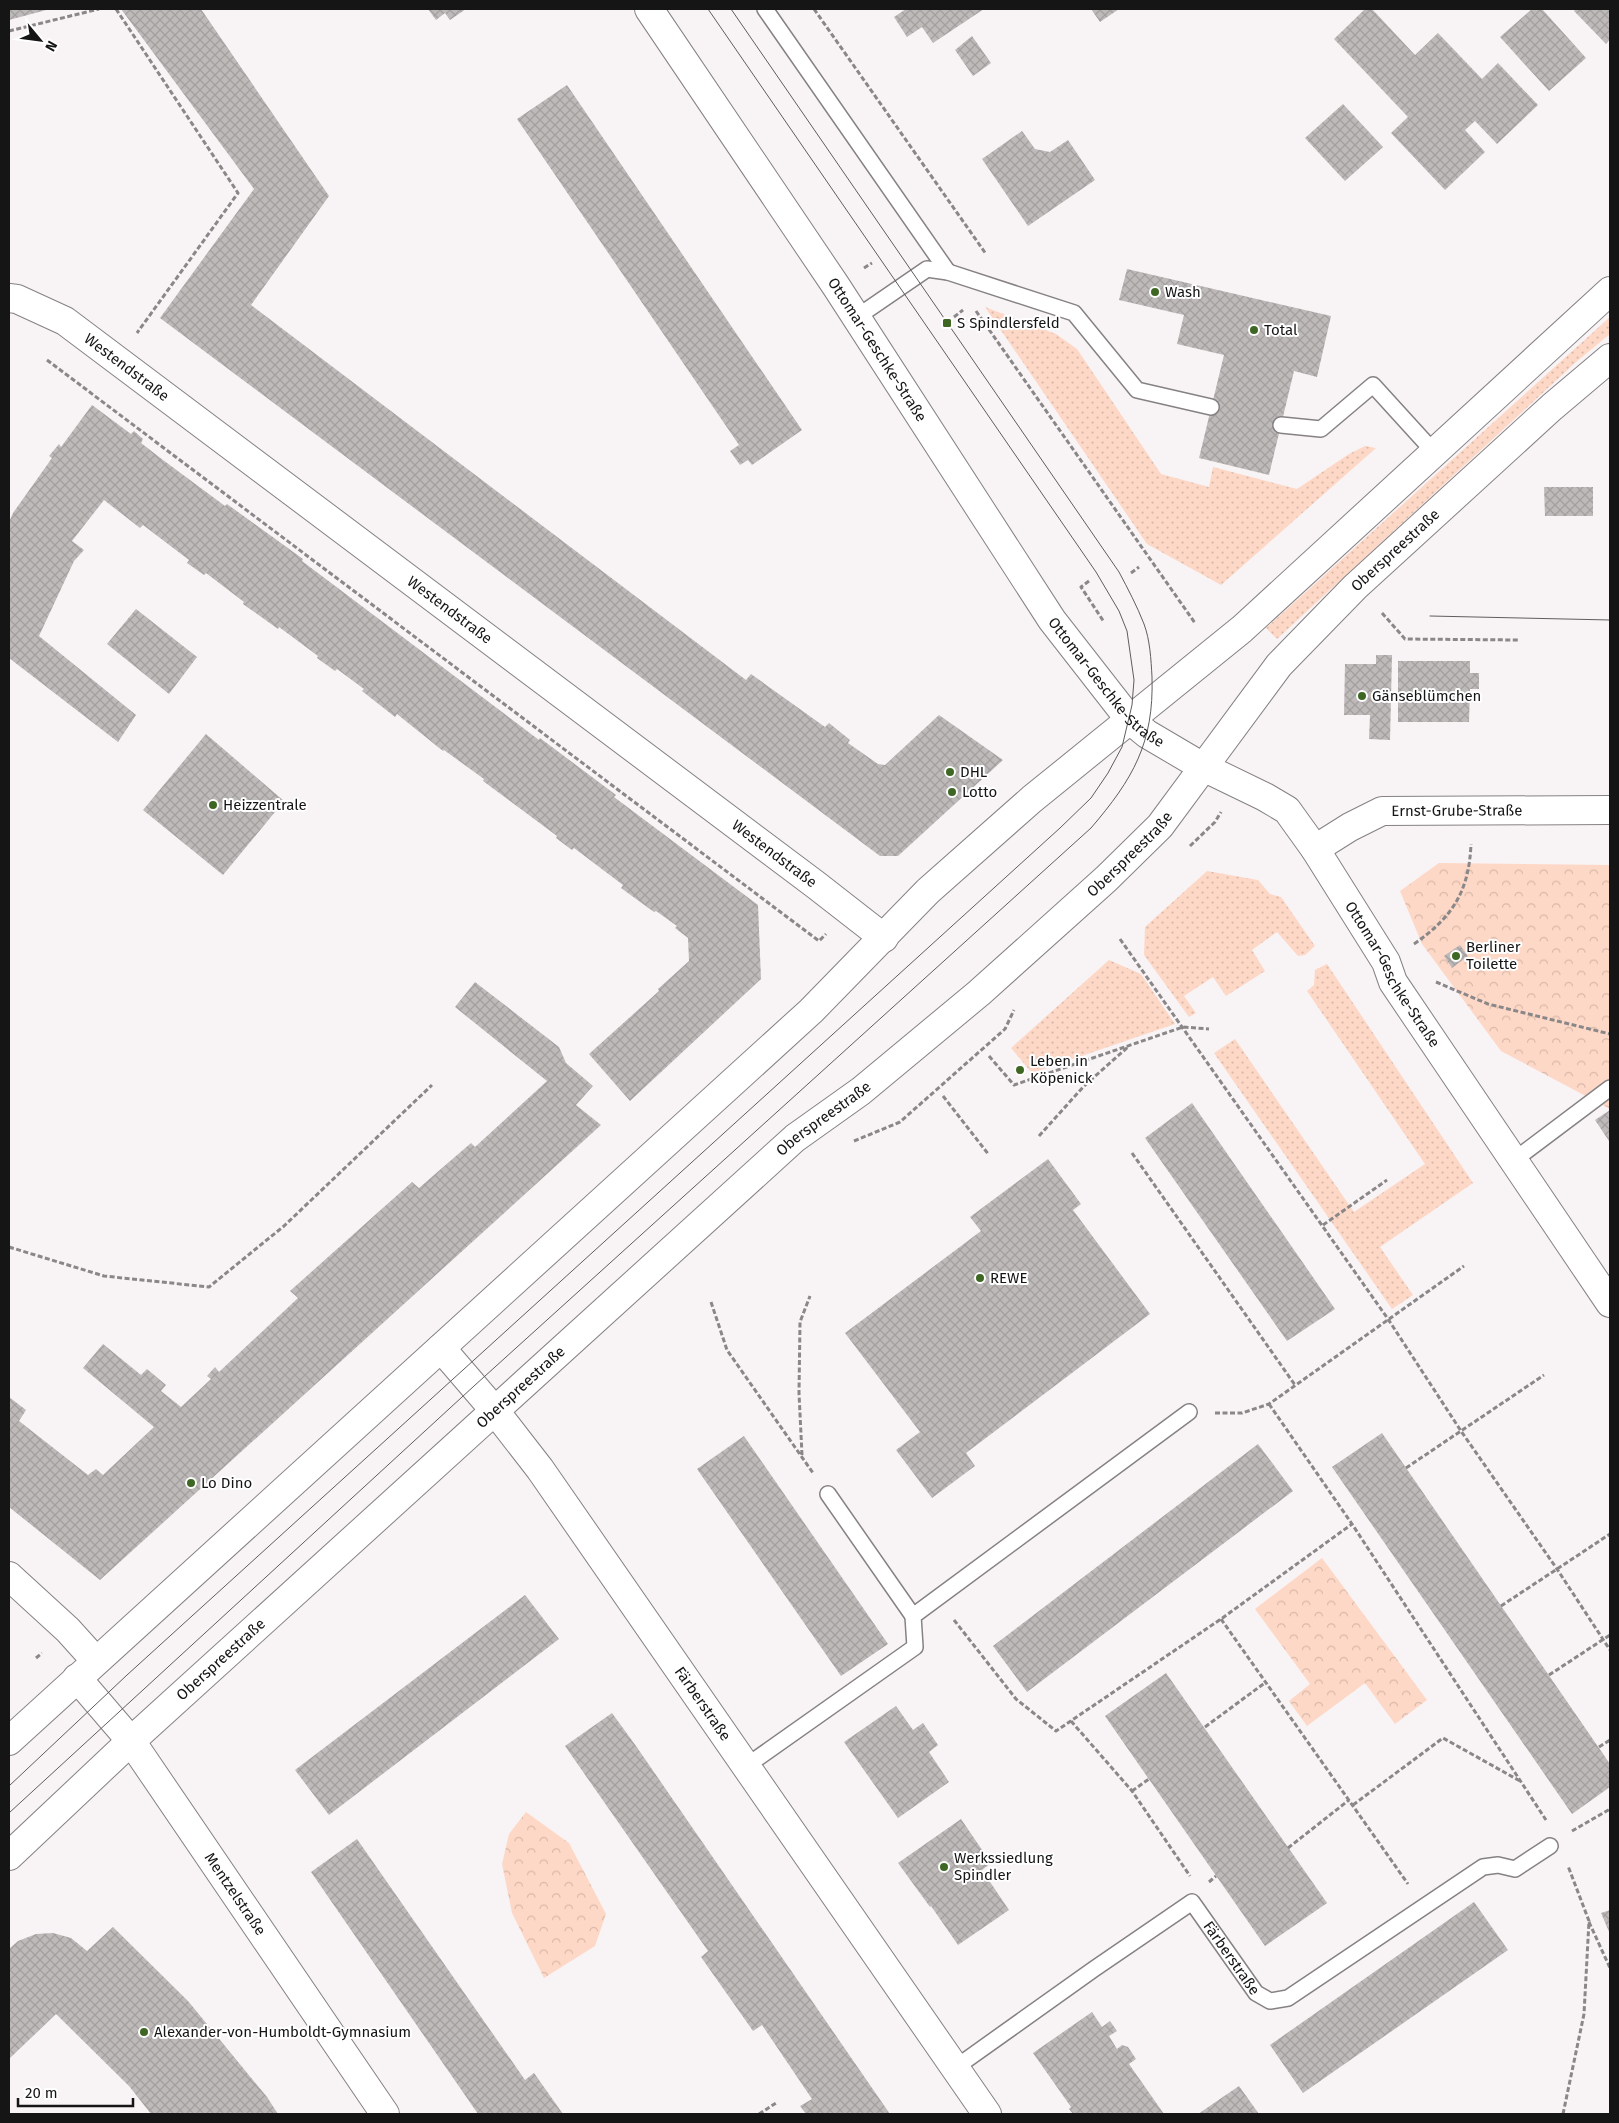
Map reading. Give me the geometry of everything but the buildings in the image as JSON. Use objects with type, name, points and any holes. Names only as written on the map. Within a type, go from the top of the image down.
[{"type":"street","name":"Ottomar-Geschke-Straße","points":[[649,9],[857,317],[1052,620],[1130,720],[1147,734],[1203,767],[1265,797],[1287,810],[1386,962],[1393,982],[1610,1303]]},
{"type":"street","points":[[9,1740],[810,1011],[884,938],[911,907],[1032,798],[1242,629],[1610,291]]},
{"type":"street","name":"Westendstraße","points":[[9,298],[17,299],[65,320],[884,938]]},
{"type":"street","name":"Oberspreestraße","points":[[9,1856],[131,1741],[795,1138],[861,1091],[979,993],[1090,895],[1160,826],[1279,665],[1355,587],[1552,407],[1610,358]]},
{"type":"street","name":"Ernst-Grube-Straße","points":[[1314,849],[1382,811],[1610,810]]},
{"type":"street","name":"Färberstraße","points":[[440,1348],[495,1411],[540,1469],[986,2114]]},
{"type":"street","name":"Mentzelstraße","points":[[9,1576],[68,1630],[86,1669],[131,1741],[385,2114]]},
{"type":"lane","points":[[765,9],[948,272]]},
{"type":"lane","points":[[857,317],[927,269],[948,272],[1074,313],[1137,390],[1211,407]]},
{"type":"lane","points":[[1281,425],[1321,429],[1374,385],[1434,452]]},
{"type":"lane","points":[[1513,1161],[1610,1088]]},
{"type":"lane","points":[[913,1616],[1189,1412]]},
{"type":"lane","points":[[745,1767],[915,1647],[913,1616],[828,1494]]},
{"type":"lane","name":"Färberstraße","points":[[1192,1902],[1256,1993],[1270,2001],[1288,1998],[1483,1867],[1498,1865],[1515,1869],[1554,1842]]},
{"type":"lane","points":[[955,2068],[1192,1902]]},
{"type":"path","points":[[9,31],[99,9]]},
{"type":"path","points":[[116,9],[238,193],[118,360]]},
{"type":"path","points":[[814,9],[988,257]]},
{"type":"path","points":[[948,272],[1199,629]]},
{"type":"path","points":[[954,317],[963,310]]},
{"type":"path","points":[[47,360],[819,941]]},
{"type":"path","points":[[1131,573],[1139,567]]},
{"type":"path","points":[[1089,581],[1081,587],[1104,622]]},
{"type":"path","points":[[1382,613],[1405,638],[1518,640]]},
{"type":"path","points":[[1096,628],[1109,618]]},
{"type":"path","points":[[1386,962],[1436,928],[1451,912],[1462,892],[1470,867],[1473,811]]},
{"type":"path","points":[[1120,939],[1184,1027],[1388,1320],[1610,1650]]},
{"type":"path","points":[[1386,962],[1488,1004],[1610,1034]]},
{"type":"path","points":[[989,1056],[1014,1085],[1184,1027],[1209,1029]]},
{"type":"path","points":[[1039,1136],[1084,1086],[1130,1045]]},
{"type":"path","points":[[9,1247],[104,1276],[209,1287],[284,1226],[432,1085]]},
{"type":"path","points":[[943,1096],[989,1155]]},
{"type":"path","points":[[1132,1153],[1295,1385]]},
{"type":"path","points":[[1323,1226],[1387,1180]]},
{"type":"path","points":[[1189,1412],[1242,1413],[1269,1404],[1464,1266]]},
{"type":"path","points":[[802,1457],[799,1392],[800,1322],[810,1296]]},
{"type":"path","points":[[711,1302],[727,1350],[828,1494]]},
{"type":"path","points":[[1406,1468],[1544,1375]]},
{"type":"path","points":[[1269,1404],[1352,1524],[1521,1782],[1554,1842],[1610,1968]]},
{"type":"path","points":[[913,1616],[954,1620],[1016,1699],[1056,1732],[1221,1619],[1352,1524]]},
{"type":"path","points":[[1502,1606],[1610,1534]]},
{"type":"path","points":[[1221,1619],[1424,1906]]},
{"type":"path","points":[[1548,1674],[1610,1635]]},
{"type":"path","points":[[1205,1728],[1266,1682]]},
{"type":"path","points":[[1071,1721],[1132,1791],[1203,1895],[1192,1902]]},
{"type":"path","points":[[1353,1805],[1443,1738],[1521,1782]]},
{"type":"path","points":[[1599,1748],[1610,1740]]},
{"type":"path","points":[[1132,1791],[1149,1778]]},
{"type":"path","points":[[1288,1848],[1349,1800]]},
{"type":"path","points":[[1554,1842],[1610,1809]]},
{"type":"path","points":[[1563,2114],[1584,2014],[1589,1922]]},
{"type":"path","points":[[759,2114],[776,2103]]},
{"type":"green space","points":[[985,307],[1056,334],[1077,349],[1161,474],[1209,487],[1213,467],[1297,489],[1349,454],[1365,446],[1376,448],[1221,585],[1147,544]]},
{"type":"green space","points":[[1610,317],[1610,334],[1576,362],[1277,639],[1266,628]]},
{"type":"green space","points":[[1439,863],[1610,865],[1610,1109],[1501,1051],[1422,944],[1400,891]]},
{"type":"green space","points":[[1207,871],[1258,880],[1270,894],[1281,897],[1315,946],[1305,955],[1298,956],[1277,932],[1252,950],[1265,971],[1226,996],[1213,977],[1184,996],[1196,1013],[1189,1017],[1144,955],[1145,927]]},
{"type":"green space","points":[[1109,960],[1141,974],[1175,1024],[1032,1073],[1011,1048]]},
{"type":"green space","points":[[1327,964],[1473,1183],[1380,1247],[1413,1295],[1392,1309],[1214,1053],[1235,1039],[1354,1212],[1425,1164],[1307,991],[1314,985],[1315,970]]},
{"type":"green space","points":[[1322,1558],[1427,1700],[1395,1724],[1365,1683],[1307,1726],[1289,1701],[1310,1684],[1255,1609]]},
{"type":"green space","points":[[526,1812],[569,1843],[606,1914],[595,1946],[544,1978],[512,1913],[502,1864],[509,1834]]},
{"type":"tram line","points":[[9,1786],[127,1675],[1060,828],[1091,798],[1108,773],[1122,747],[1132,705],[1134,680],[1127,631],[1119,611],[1096,572],[708,9]]},
{"type":"tram line","points":[[9,1813],[474,1386],[1091,828],[1119,793],[1138,759],[1145,741],[1152,700],[1151,657],[1144,624],[1119,572],[731,9]]},
{"type":"tram line","points":[[1430,616],[1610,620]]},
{"type":"place","name":"Wash","points":[[1155,292]]},
{"type":"place","name":"S Spindlersfeld","points":[[947,323]]},
{"type":"place","name":"Total","points":[[1254,330]]},
{"type":"place","name":"Gänseblümchen","points":[[1362,696]]},
{"type":"place","name":"DHL","points":[[950,772]]},
{"type":"place","name":"Lotto","points":[[952,792]]},
{"type":"place","name":"Heizzentrale","points":[[213,805]]},
{"type":"place","name":"Berliner Toilette","points":[[1456,956]]},
{"type":"place","name":"Leben in Köpenick","points":[[1020,1070]]},
{"type":"place","name":"REWE","points":[[980,1278]]},
{"type":"place","name":"Lo Dino","points":[[191,1483]]},
{"type":"place","name":"Werkssiedlung Spindler","points":[[944,1867]]},
{"type":"place","name":"Alexander-von-Humboldt-Gymnasium","points":[[144,2032]]}]
